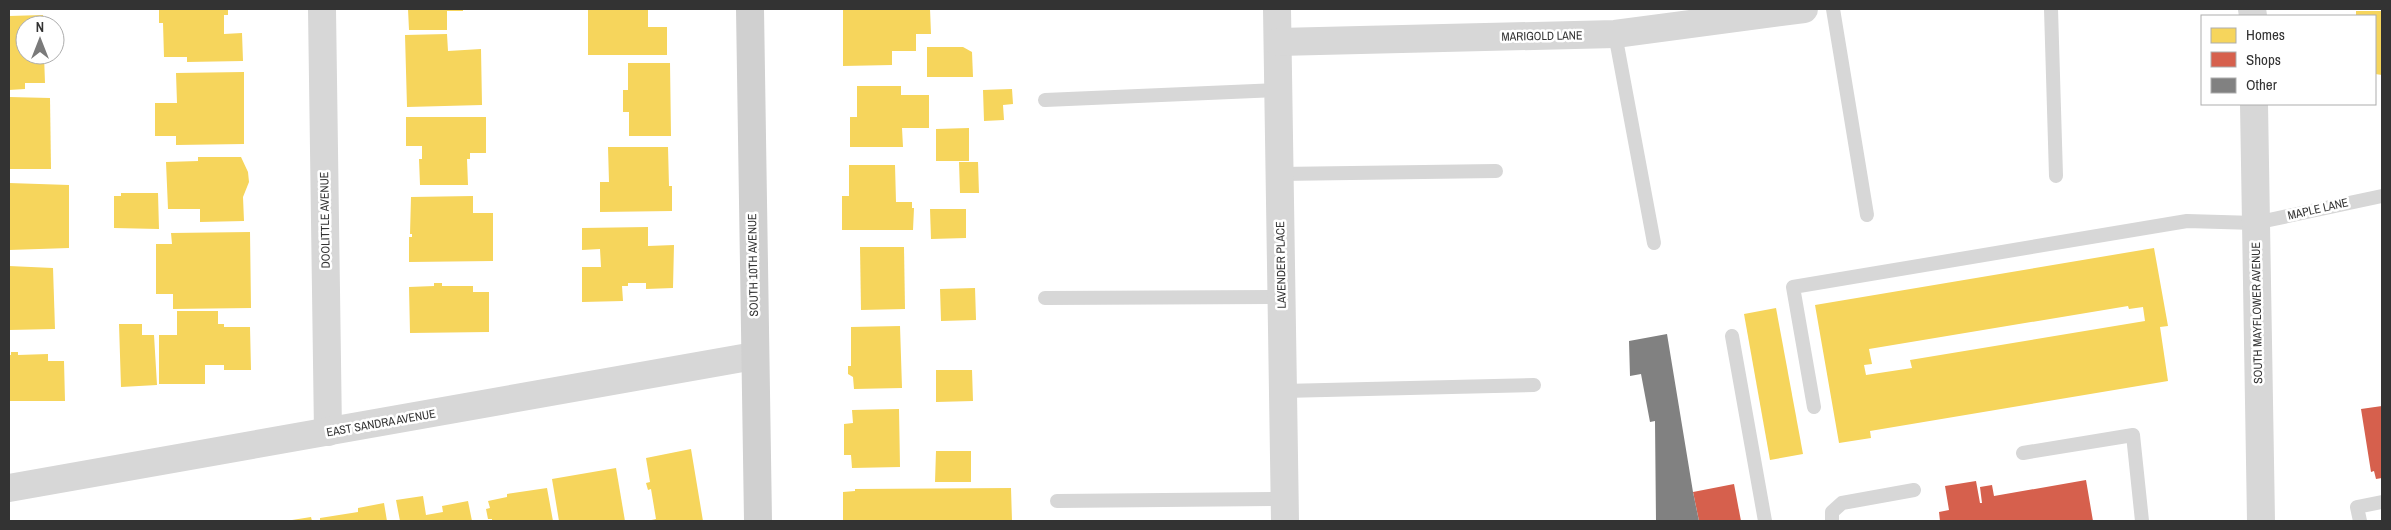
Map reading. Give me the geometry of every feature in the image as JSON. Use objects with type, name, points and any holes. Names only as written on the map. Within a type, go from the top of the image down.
[{"type":"street","name":"DOOLITTLE AVENUE","points":[[322,9],[328,432]]},
{"type":"street","name":"SOUTH 10TH AVENUE","points":[[750,9],[758,521]]},
{"type":"street","name":"LAVENDER PLACE","points":[[1277,9],[1284,510]]},
{"type":"street","name":"MARIGOLD LANE","points":[[1278,42],[1615,34],[1804,9]]},
{"type":"street","name":"SOUTH MAYFLOWER AVENUE","points":[[2254,105],[2261,521]]},
{"type":"street","name":"EAST SANDRA AVENUE","points":[[9,488],[754,356]]},
{"type":"lane","points":[[1833,9],[1867,215]]},
{"type":"lane","points":[[2051,9],[2056,176]]},
{"type":"lane","points":[[1615,34],[1654,243]]},
{"type":"lane","points":[[1045,100],[1278,90]]},
{"type":"lane","points":[[1279,174],[1496,171]]},
{"type":"lane","name":"MAPLE LANE","points":[[1814,407],[1794,287],[2187,221],[2255,224],[2382,196]]},
{"type":"lane","points":[[1045,298],[1281,297]]},
{"type":"lane","points":[[1732,336],[1765,521]]},
{"type":"lane","points":[[1283,391],[1534,385]]},
{"type":"lane","points":[[2023,453],[2133,435],[2142,521]]},
{"type":"lane","points":[[1832,521],[1832,512],[1842,503],[1914,490]]},
{"type":"lane","points":[[1057,501],[1284,510]]},
{"type":"lane","points":[[2360,521],[2357,506],[2382,502]]},
{"type":"building: Homes","points":[[159,9],[228,9],[228,15],[224,15],[224,34],[242,33],[243,61],[187,62],[187,57],[164,57],[163,23],[159,23]]},
{"type":"building: Homes","points":[[408,9],[463,9],[463,11],[447,11],[447,30],[409,30]]},
{"type":"building: Homes","points":[[588,9],[648,9],[648,27],[667,27],[667,55],[588,55]]},
{"type":"building: Homes","points":[[843,9],[930,9],[931,34],[916,34],[916,51],[892,51],[892,65],[843,66]]},
{"type":"building: Homes","points":[[2356,11],[2382,11],[2382,75],[2376,74],[2376,15],[2356,15]]},
{"type":"building: Homes","points":[[9,16],[15,16],[15,65],[44,65],[45,83],[25,83],[25,89],[9,90]]},
{"type":"building: Homes","points":[[447,34],[448,51],[481,49],[482,105],[407,107],[405,35]]},
{"type":"building: Homes","points":[[927,47],[963,47],[972,52],[973,77],[927,77]]},
{"type":"building: Homes","points":[[628,63],[670,63],[671,136],[629,136],[629,112],[623,112],[623,90],[628,90]]},
{"type":"building: Homes","points":[[244,72],[244,144],[176,145],[176,136],[155,136],[155,103],[177,103],[176,73]]},
{"type":"building: Homes","points":[[857,86],[901,86],[901,95],[929,95],[929,128],[902,128],[903,147],[850,147],[850,117],[857,117]]},
{"type":"building: Homes","points":[[1012,89],[1013,104],[1003,105],[1004,120],[984,121],[983,90]]},
{"type":"building: Homes","points":[[9,97],[50,98],[51,169],[9,169]]},
{"type":"building: Homes","points":[[406,117],[486,117],[486,153],[470,153],[470,159],[467,159],[468,185],[420,185],[419,159],[422,159],[422,146],[406,146]]},
{"type":"building: Homes","points":[[969,128],[969,161],[936,161],[936,129]]},
{"type":"building: Homes","points":[[608,147],[668,147],[669,186],[672,186],[672,211],[600,212],[600,182],[609,182]]},
{"type":"building: Homes","points":[[198,157],[241,157],[248,172],[249,182],[243,197],[244,221],[200,222],[200,209],[168,209],[166,162],[198,161]]},
{"type":"building: Homes","points":[[959,162],[978,162],[979,193],[960,193]]},
{"type":"building: Homes","points":[[849,165],[895,165],[896,202],[912,202],[912,208],[914,208],[913,230],[842,230],[842,196],[849,196]]},
{"type":"building: Homes","points":[[9,183],[69,185],[69,248],[9,250]]},
{"type":"building: Homes","points":[[121,193],[158,193],[159,229],[114,228],[114,196],[121,196]]},
{"type":"building: Homes","points":[[473,196],[473,213],[493,213],[493,261],[409,262],[409,237],[412,237],[412,234],[410,234],[411,197]]},
{"type":"building: Homes","points":[[930,209],[966,209],[966,238],[931,239]]},
{"type":"building: Homes","points":[[648,227],[648,246],[674,245],[673,288],[646,289],[646,283],[628,283],[628,286],[622,286],[623,301],[582,302],[582,267],[601,267],[600,249],[582,250],[582,228]]},
{"type":"building: Homes","points":[[250,232],[251,308],[173,309],[173,294],[156,294],[156,244],[172,244],[171,233]]},
{"type":"building: Homes","points":[[860,247],[904,247],[905,309],[861,310]]},
{"type":"building: Homes","points":[[2154,248],[2168,326],[2160,327],[2168,381],[1870,431],[1871,438],[1839,443],[1815,305]],"holes":[[[2128,306],[2129,309],[2143,307],[2145,321],[1910,360],[1912,368],[1866,375],[1864,365],[1872,364],[1869,349]]]},
{"type":"building: Homes","points":[[9,266],[53,268],[55,329],[9,330]]},
{"type":"building: Homes","points":[[434,283],[442,283],[442,286],[473,286],[473,292],[489,292],[489,332],[410,333],[409,287],[434,286]]},
{"type":"building: Homes","points":[[975,288],[976,320],[941,321],[940,289]]},
{"type":"building: Homes","points":[[1776,308],[1803,454],[1770,460],[1744,314]]},
{"type":"building: Homes","points":[[177,311],[218,311],[218,324],[224,324],[224,327],[250,327],[251,370],[224,370],[224,365],[205,365],[205,384],[159,384],[159,335],[177,335]]},
{"type":"building: Homes","points":[[119,324],[142,324],[142,335],[154,335],[157,385],[121,387]]},
{"type":"building: Homes","points":[[900,326],[902,388],[854,389],[853,377],[848,374],[848,366],[851,366],[851,327]]},
{"type":"building: Homes","points":[[11,352],[18,352],[18,355],[48,354],[48,361],[64,361],[65,401],[9,401],[9,355],[11,355]]},
{"type":"building: Homes","points":[[936,370],[972,370],[973,401],[936,402]]},
{"type":"building: Homes","points":[[899,409],[900,467],[852,468],[851,455],[844,455],[844,424],[853,423],[852,410]]},
{"type":"building: Homes","points":[[691,449],[703,521],[647,521],[656,519],[651,489],[648,490],[646,483],[650,482],[646,458]]},
{"type":"building: Homes","points":[[936,451],[971,451],[971,482],[935,482]]},
{"type":"building: Homes","points":[[616,468],[625,521],[559,521],[552,479]]},
{"type":"building: Homes","points":[[547,488],[553,521],[492,521],[492,519],[488,519],[486,509],[490,508],[488,501],[507,497],[507,494]]},
{"type":"building: Homes","points":[[1011,488],[1012,521],[843,521],[843,492],[855,491],[855,489]]},
{"type":"building: Homes","points":[[423,496],[426,515],[443,512],[442,506],[468,501],[472,521],[400,521],[396,500]]},
{"type":"building: Homes","points":[[384,503],[387,521],[320,521],[320,518],[358,512],[358,508]]},
{"type":"building: Homes","points":[[311,517],[312,521],[292,520]]},
{"type":"building: Shops","points":[[2382,406],[2382,478],[2376,479],[2374,471],[2371,472],[2361,409]]},
{"type":"building: Shops","points":[[2086,480],[2093,521],[1940,521],[1939,512],[1949,510],[1945,486],[1976,481],[1980,503],[1982,503],[1980,487],[1992,485],[1994,496]]},
{"type":"building: Shops","points":[[1734,484],[1741,521],[1699,521],[1693,492]]},
{"type":"building: Other","points":[[1667,334],[1699,521],[1656,521],[1655,421],[1650,422],[1641,374],[1630,376],[1629,341]]}]
